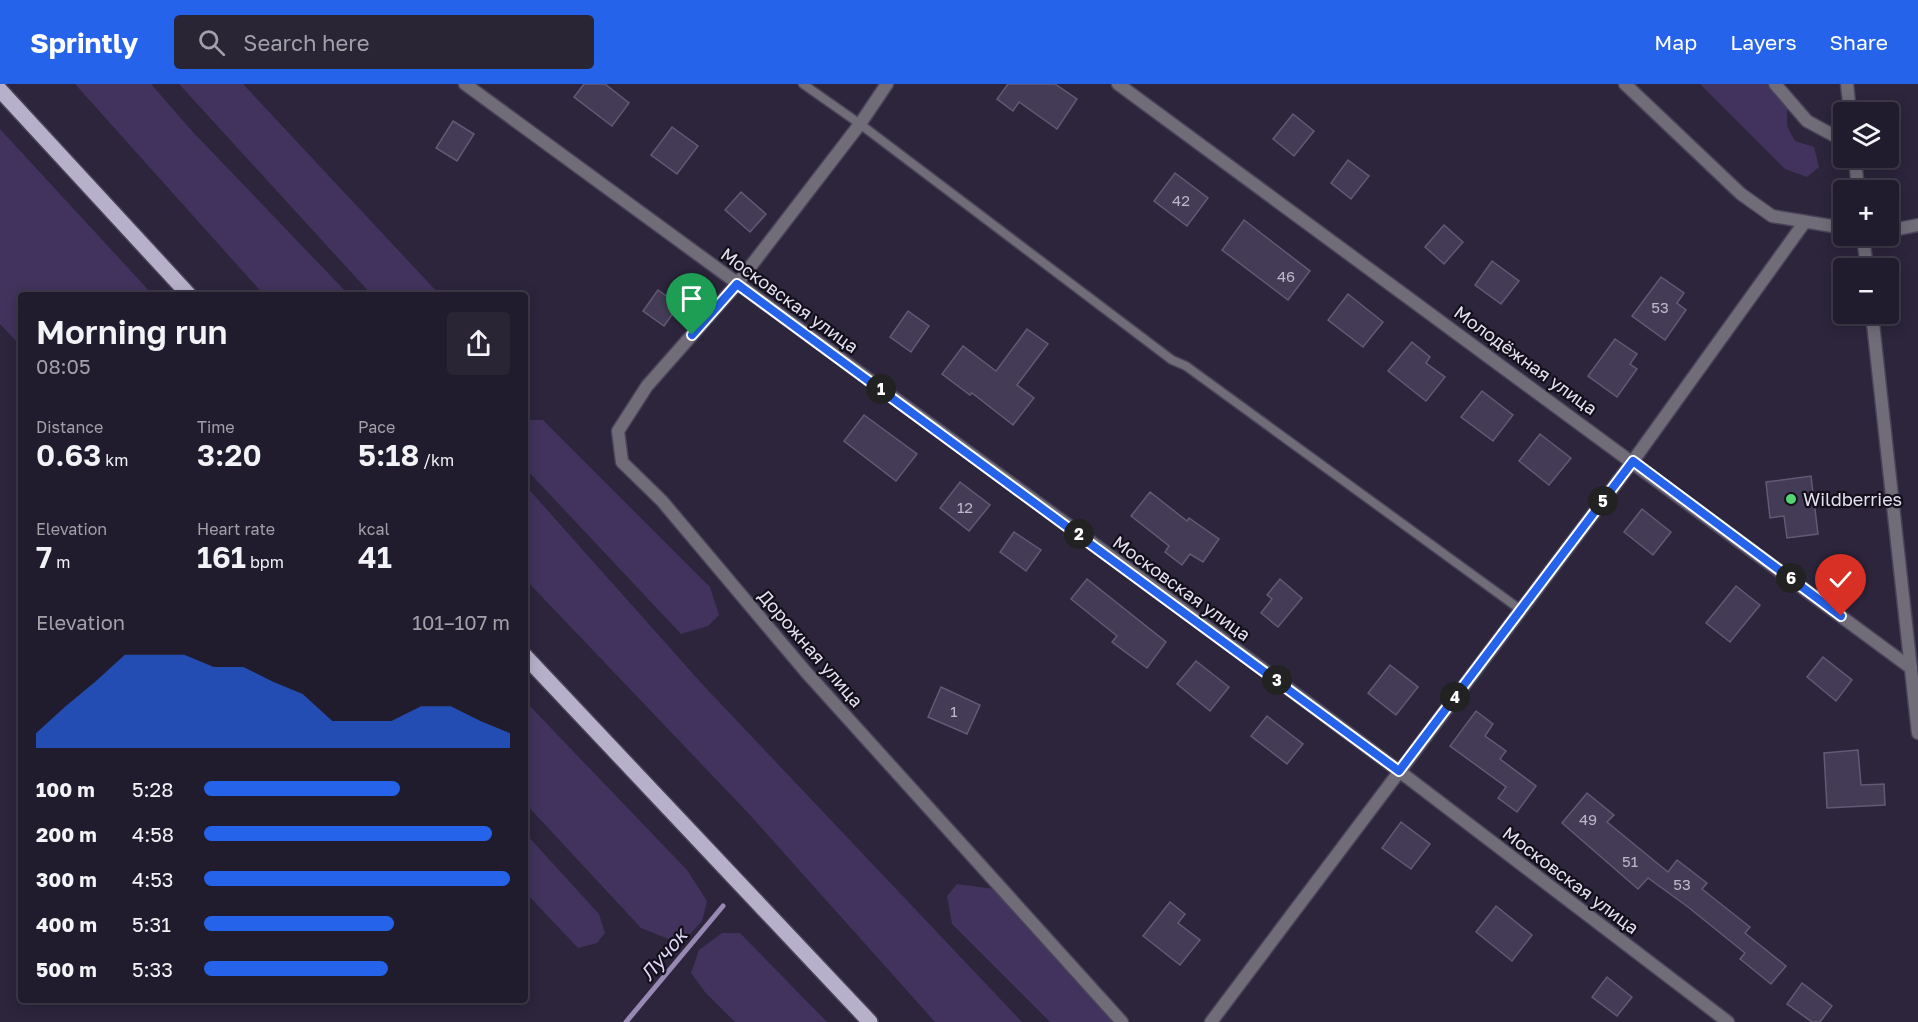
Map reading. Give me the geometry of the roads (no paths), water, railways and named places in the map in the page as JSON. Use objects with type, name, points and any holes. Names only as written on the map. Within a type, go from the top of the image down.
[{"type":"main road","points":[[0,90],[186,292]]},
{"type":"main road","points":[[528,659],[870,1022]]},
{"type":"street","name":"Московская улица","points":[[465,84],[1399,771],[1728,1022]]},
{"type":"street","name":"Дорожная улица","points":[[887,84],[860,124],[737,284],[647,386],[618,430],[622,462],[662,501],[806,672],[1122,1022]]},
{"type":"street","name":"Молодёжная улица","points":[[1118,84],[1633,461],[1911,668]]},
{"type":"street","points":[[1625,84],[1741,194],[1772,216],[1833,227]]},
{"type":"street","points":[[1775,84],[1807,121],[1833,135]]},
{"type":"street","points":[[1847,84],[1849,102]]},
{"type":"street","points":[[1211,1022],[1633,461],[1804,223]]},
{"type":"street","points":[[1899,229],[1918,225]]},
{"type":"street","points":[[1873,324],[1918,733]]},
{"type":"lane","points":[[803,84],[860,124],[1172,360],[1186,366],[1521,610]]},
{"type":"waterway","name":"Лучок","points":[[626,1022],[723,906]]},
{"type":"place","name":"Wildberries","points":[[1791,499]]}]
